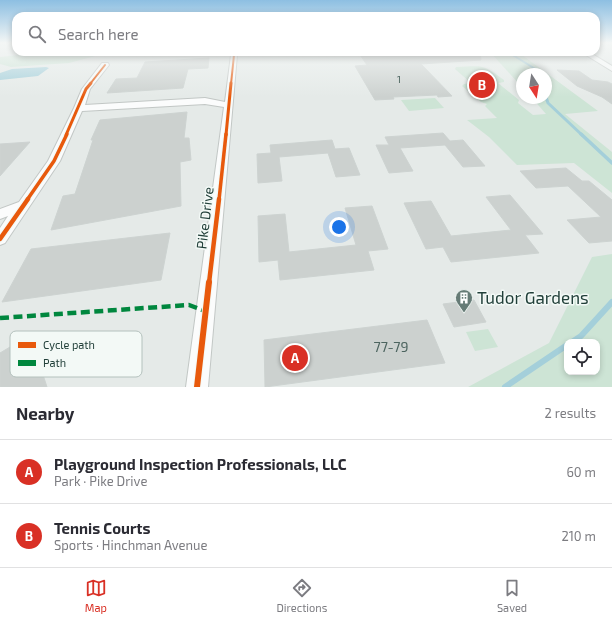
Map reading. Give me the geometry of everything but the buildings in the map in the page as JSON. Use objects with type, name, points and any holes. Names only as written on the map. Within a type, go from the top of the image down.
[{"type":"street","name":"Pike Drive","points":[[197,387],[233,61]]},
{"type":"street","points":[[599,61],[612,69]]},
{"type":"street","points":[[0,239],[54,161],[80,106],[86,89],[105,65]]},
{"type":"street","points":[[80,106],[171,100],[205,101],[229,99]]},
{"type":"street","points":[[0,214],[24,205]]},
{"type":"green space","points":[[0,61],[76,61],[69,63],[11,67],[0,64]]},
{"type":"green space","points":[[498,61],[530,61],[540,68],[516,68],[516,80]]},
{"type":"green space","points":[[477,66],[486,68],[504,80],[504,82],[498,83],[516,98],[516,104],[519,104],[533,115],[546,114],[537,104],[552,104],[552,77],[598,111],[565,114],[612,152],[612,193],[574,163],[517,165],[489,137],[467,120],[497,118],[485,106],[487,104],[481,102],[462,86],[464,84],[471,83],[455,69],[456,67]]},
{"type":"green space","points":[[435,98],[444,108],[409,111],[401,100]]},
{"type":"green space","points":[[612,254],[612,387],[468,387],[549,343],[592,257]]},
{"type":"green space","points":[[488,329],[498,347],[475,351],[466,332]]},
{"type":"water","points":[[49,68],[38,76],[0,80],[0,73],[12,69]]},
{"type":"waterway","points":[[523,61],[534,68]]},
{"type":"waterway","points":[[549,104],[582,135]]},
{"type":"waterway","points":[[581,134],[612,163]]},
{"type":"waterway","points":[[576,339],[612,302]]},
{"type":"waterway","points":[[505,387],[564,347]]},
{"type":"marked path","points":[[0,318],[189,305],[205,311]]},
{"type":"cycle path","points":[[197,387],[233,61]]},
{"type":"cycle path","points":[[0,239],[54,161],[79,108],[86,89],[105,65]]},
{"type":"place","name":"Tennis Courts","points":[[482,85]]},
{"type":"place","name":"Tudor Gardens","points":[[464,313]]},
{"type":"place","name":"Playground Inspection Professionals, LLC","points":[[295,358]]}]
